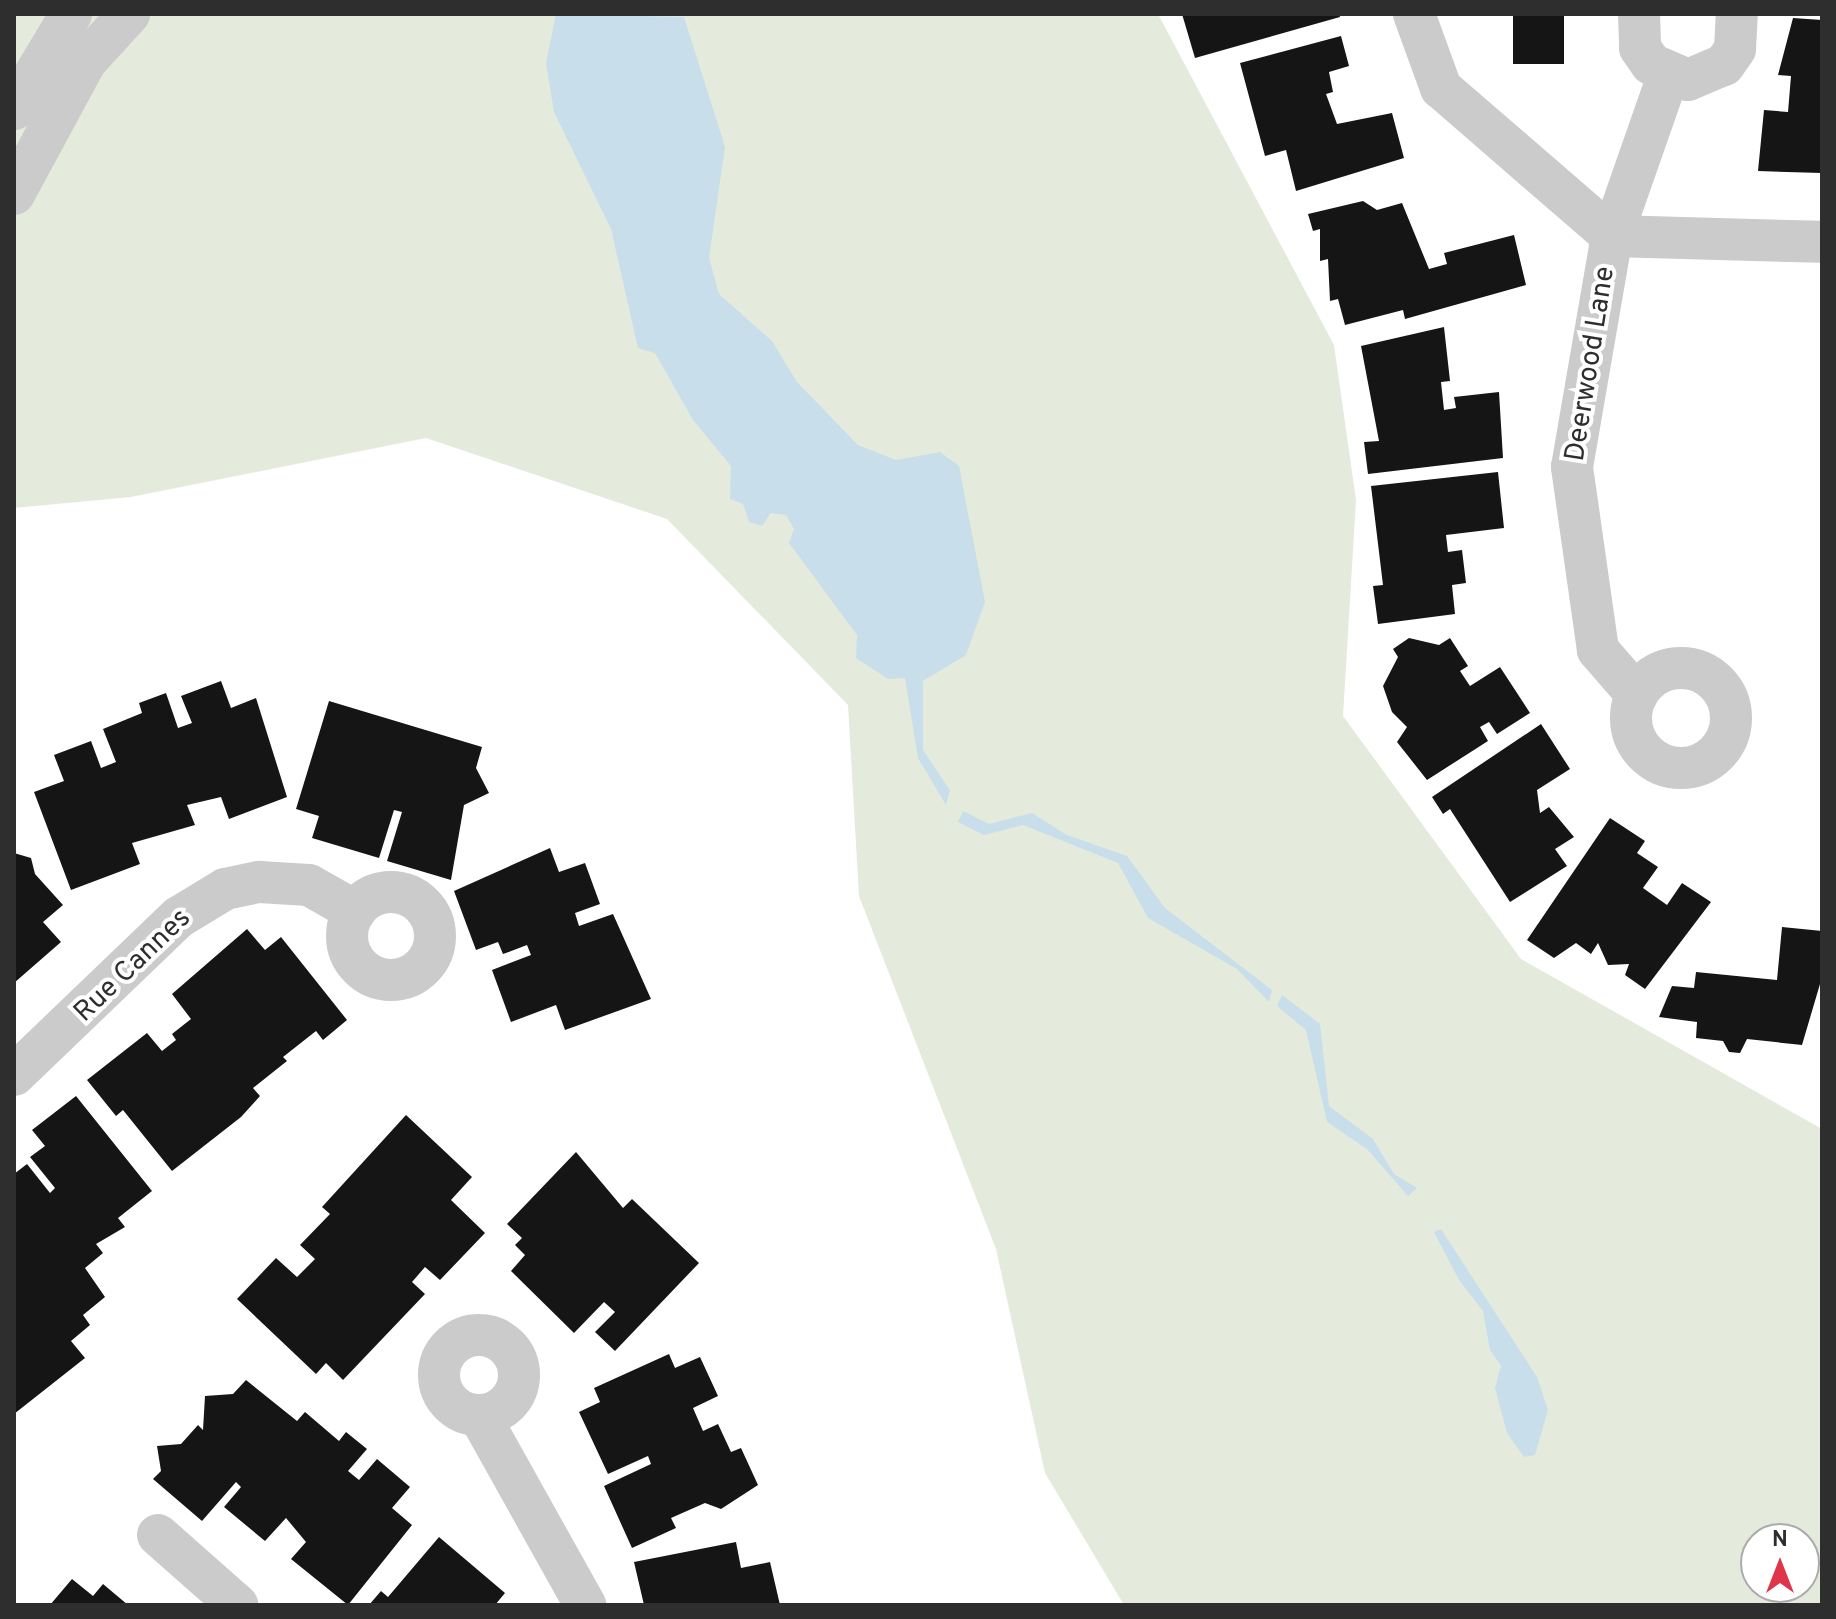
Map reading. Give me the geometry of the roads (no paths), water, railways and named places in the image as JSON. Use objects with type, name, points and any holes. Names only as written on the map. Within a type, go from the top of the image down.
[{"type":"street","points":[[14,109],[71,14]]},
{"type":"street","points":[[14,194],[86,61],[129,14]]},
{"type":"street","points":[[1414,14],[1441,88],[1612,236],[1822,242]]},
{"type":"street","points":[[1639,14],[1640,48],[1668,76],[1707,76],[1724,65],[1735,49],[1737,14]]},
{"type":"street","name":"Deerwood Lane","points":[[1637,695],[1598,650],[1572,467],[1612,236],[1668,76]]},
{"type":"street","name":"Rue Cannes","points":[[14,1075],[137,965],[179,917],[225,889],[309,885],[355,911]]},
{"type":"street","points":[[479,1415],[585,1605]]},
{"type":"street","points":[[158,1535],[237,1605]]},
{"type":"water","points":[[556,14],[684,17],[725,147],[709,258],[719,294],[772,341],[797,382],[858,445],[896,460],[940,452],[959,466],[985,602],[966,655],[923,681],[923,750],[950,790],[946,805],[918,758],[905,678],[888,679],[856,658],[857,635],[789,543],[794,529],[786,515],[771,513],[762,526],[749,522],[743,504],[730,499],[731,466],[693,420],[655,353],[638,348],[611,229],[554,112],[546,63]]},
{"type":"water","points":[[963,811],[989,824],[1032,813],[1067,835],[1127,856],[1165,908],[1272,990],[1269,1002],[1237,969],[1148,918],[1118,863],[1023,825],[984,835],[958,822]]},
{"type":"water","points":[[1282,995],[1320,1024],[1329,1106],[1373,1139],[1394,1174],[1417,1188],[1408,1196],[1367,1149],[1327,1122],[1306,1030],[1277,1006]]},
{"type":"water","points":[[1441,1229],[1537,1377],[1548,1410],[1535,1455],[1524,1457],[1507,1433],[1495,1388],[1501,1366],[1490,1350],[1483,1311],[1459,1280],[1434,1232]]}]
